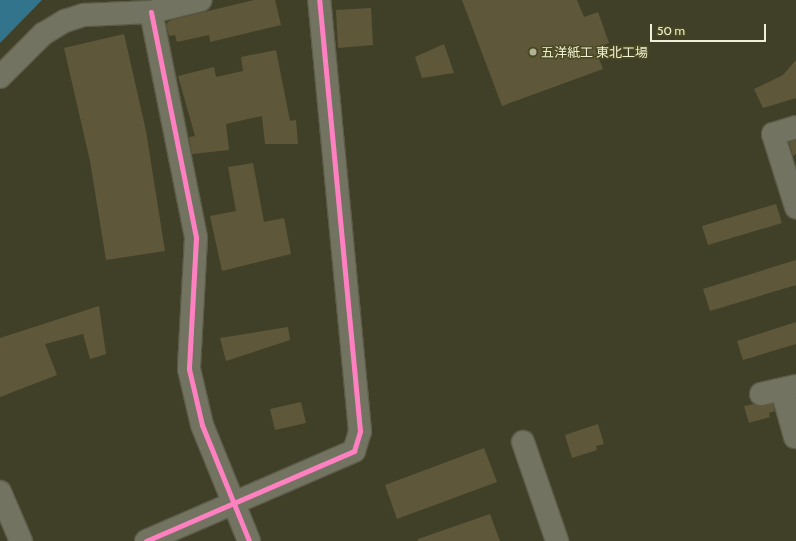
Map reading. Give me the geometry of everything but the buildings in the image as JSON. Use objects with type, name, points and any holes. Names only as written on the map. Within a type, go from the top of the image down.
[{"type":"street","points":[[0,77],[43,34],[64,21],[84,15],[151,12],[202,0]]},
{"type":"street","points":[[146,541],[354,450],[360,430],[319,0]]},
{"type":"street","points":[[151,12],[196,238],[189,369],[202,425],[232,504],[249,541]]},
{"type":"street","points":[[796,127],[773,134],[796,207]]},
{"type":"street","points":[[761,394],[789,388],[795,437]]},
{"type":"street","points":[[523,442],[557,541]]},
{"type":"street","points":[[0,492],[21,541]]},
{"type":"water","points":[[0,0],[42,0],[0,43]]},
{"type":"cycle path","points":[[146,541],[354,451],[360,431],[319,0]]},
{"type":"cycle path","points":[[151,12],[196,238],[189,369],[202,425],[249,541]]},
{"type":"place","name":"五洋紙工 東北工場","points":[[533,52]]}]
